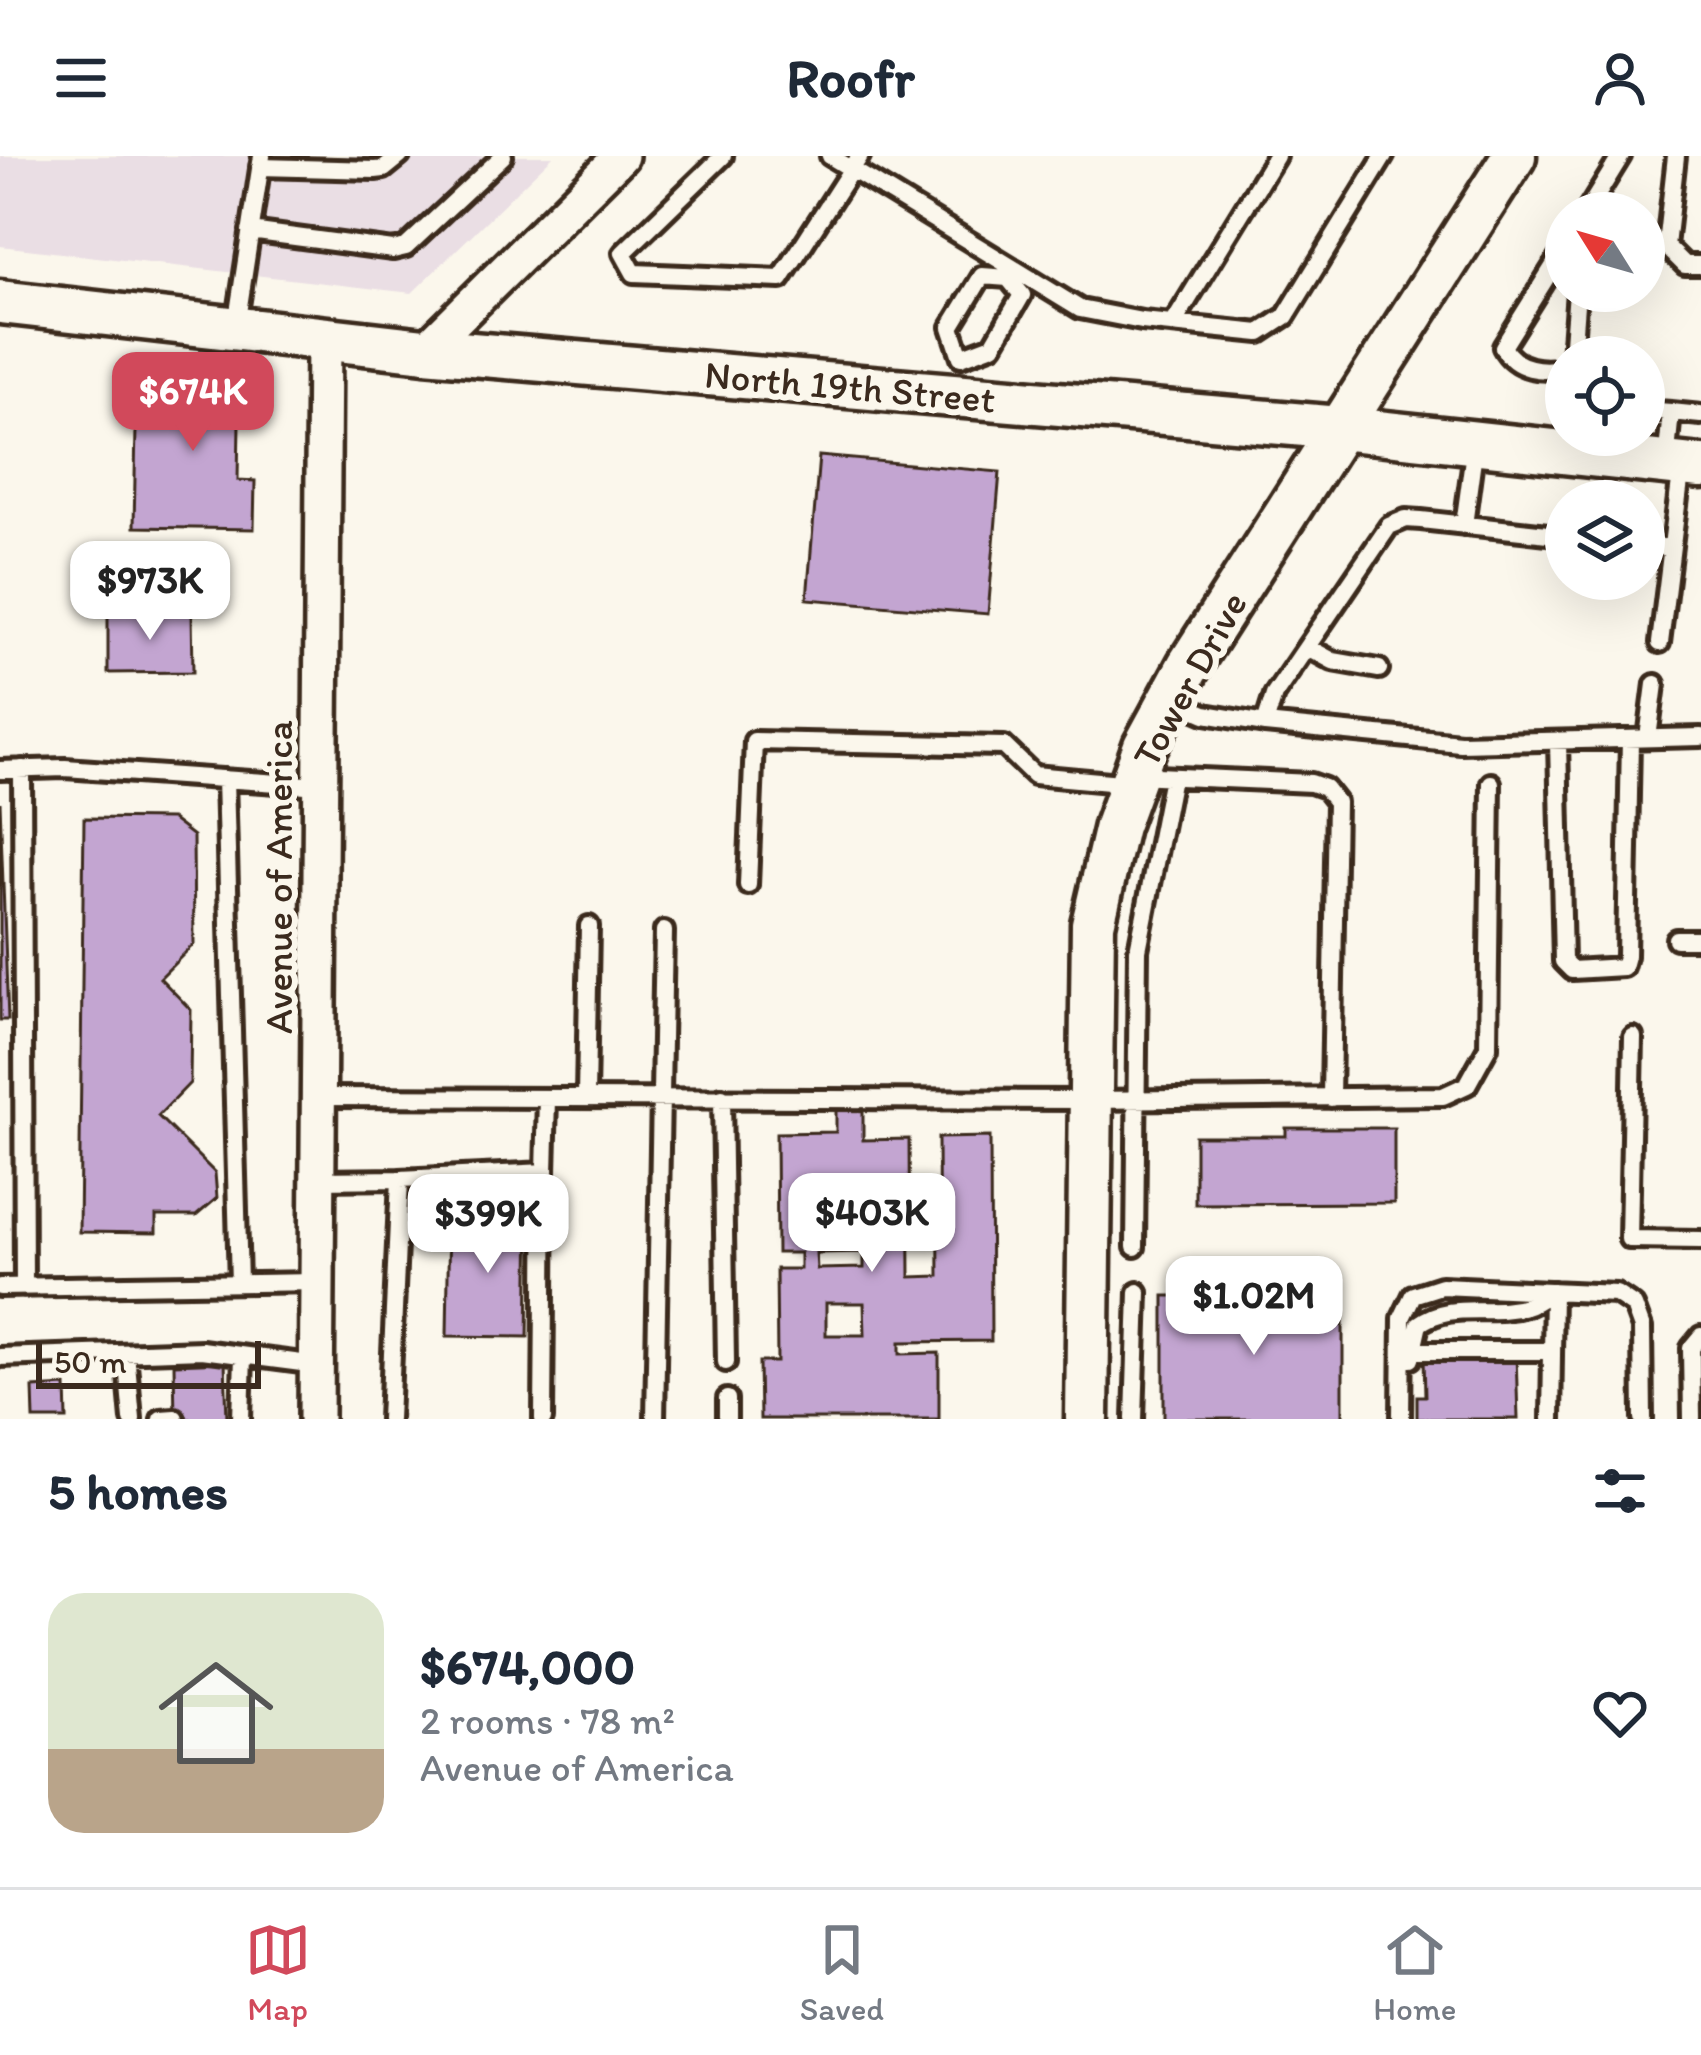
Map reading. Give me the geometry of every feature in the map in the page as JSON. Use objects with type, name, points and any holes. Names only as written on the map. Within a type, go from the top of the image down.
[{"type":"street","points":[[425,350],[621,156]]},
{"type":"street","name":"Tower Drive","points":[[1087,1419],[1093,924],[1116,826],[1146,779],[1171,699],[1514,156]]},
{"type":"street","name":"North 19th Street","points":[[0,302],[425,350],[957,376],[1340,428],[1683,465]]},
{"type":"street","name":"Avenue of America","points":[[316,1419],[324,336]]},
{"type":"lane","points":[[236,326],[261,161],[375,170],[400,156]]},
{"type":"lane","points":[[250,231],[393,250],[406,247],[503,156]]},
{"type":"lane","points":[[723,156],[623,254],[634,273],[781,279],[856,162]]},
{"type":"lane","points":[[830,156],[856,162],[1011,273],[1080,309],[1260,334],[1286,316],[1384,156]]},
{"type":"lane","points":[[1173,325],[1276,156]]},
{"type":"lane","points":[[1599,192],[1622,156]]},
{"type":"lane","points":[[1676,156],[1666,246],[1685,265],[1701,265]]},
{"type":"lane","points":[[957,376],[951,327],[982,276],[1011,273]]},
{"type":"lane","points":[[957,376],[993,345],[1022,295],[1011,273]]},
{"type":"lane","points":[[1545,280],[1503,347],[1521,367],[1545,369]]},
{"type":"lane","points":[[1665,412],[1701,415]]},
{"type":"lane","points":[[1660,643],[1683,465],[1671,412]]},
{"type":"lane","points":[[1465,525],[1475,443]]},
{"type":"lane","points":[[1265,724],[1274,695],[1389,526],[1406,519],[1545,534]]},
{"type":"lane","points":[[1665,547],[1671,548]]},
{"type":"lane","points":[[1307,647],[1333,661],[1378,669]]},
{"type":"lane","points":[[1558,741],[1562,961],[1572,970],[1623,968],[1639,738],[1654,684]]},
{"type":"lane","points":[[1171,699],[1205,714],[1265,724],[1460,743],[1701,737]]},
{"type":"lane","points":[[748,886],[754,741],[1004,746],[1034,775],[1311,783],[1324,788],[1336,802],[1331,1098]]},
{"type":"lane","points":[[0,770],[65,768],[321,786]]},
{"type":"lane","points":[[22,769],[24,1287]]},
{"type":"lane","points":[[225,779],[238,1283]]},
{"type":"lane","points":[[1135,1246],[1138,950],[1146,779]]},
{"type":"lane","points":[[319,1097],[1135,1100],[1443,1096],[1467,1085],[1488,1047],[1491,783]]},
{"type":"lane","points":[[586,1098],[590,926]]},
{"type":"lane","points":[[655,1419],[664,931]]},
{"type":"lane","points":[[1676,939],[1701,939]]},
{"type":"lane","points":[[1093,950],[1138,950]]},
{"type":"lane","points":[[1633,1037],[1629,1239],[1701,1240]]},
{"type":"lane","points":[[0,1054],[23,1053]]},
{"type":"lane","points":[[722,1097],[726,1362]]},
{"type":"lane","points":[[543,1419],[548,1098]]},
{"type":"lane","points":[[318,1180],[545,1172]]},
{"type":"lane","points":[[389,1419],[400,1179]]},
{"type":"lane","points":[[0,1287],[317,1282]]},
{"type":"lane","points":[[1411,1419],[1402,1318],[1413,1295],[1441,1286],[1616,1294],[1634,1306],[1642,1328],[1643,1419]]},
{"type":"lane","points":[[1401,1419],[1407,1351],[1419,1324],[1433,1314],[1526,1306],[1553,1291]]},
{"type":"lane","points":[[1551,1419],[1553,1291]]},
{"type":"lane","points":[[1134,1419],[1138,1292]]},
{"type":"lane","points":[[1692,1419],[1691,1348],[1701,1336]]},
{"type":"lane","points":[[0,1357],[202,1350],[317,1365]]},
{"type":"lane","points":[[1407,1351],[1552,1351]]},
{"type":"lane","points":[[126,1353],[132,1419]]},
{"type":"lane","points":[[237,1415],[243,1357]]},
{"type":"lane","points":[[727,1399],[727,1419]]},
{"type":"lane","points":[[161,1419],[175,1418]]},
{"type":"shaded area","points":[[0,156],[553,156],[412,293],[0,246]]},
{"type":"building","points":[[137,379],[258,381],[257,423],[239,423],[238,480],[255,481],[254,529],[134,527]]},
{"type":"building","points":[[819,456],[1000,472],[988,614],[807,599]]},
{"type":"building","points":[[192,613],[193,672],[108,673],[108,614]]},
{"type":"building","points":[[0,802],[8,1020],[0,1020]]},
{"type":"building","points":[[84,818],[171,819],[193,836],[194,944],[160,978],[191,1010],[190,1083],[158,1116],[215,1173],[217,1198],[196,1216],[156,1216],[156,1233],[79,1232]]},
{"type":"building","points":[[863,1108],[863,1140],[909,1139],[910,1277],[939,1276],[938,1138],[990,1137],[991,1341],[900,1342],[900,1354],[939,1353],[939,1419],[760,1419],[759,1362],[777,1362],[776,1269],[800,1269],[800,1253],[777,1253],[776,1133],[836,1132],[836,1109]],"holes":[[[864,1252],[864,1268],[817,1269],[816,1253]],[[826,1303],[864,1303],[865,1335],[826,1335]]]},
{"type":"building","points":[[1286,1128],[1394,1128],[1394,1203],[1195,1204],[1195,1136],[1286,1136]]},
{"type":"building","points":[[449,1214],[530,1215],[528,1337],[447,1336]]},
{"type":"building","points":[[1164,1296],[1343,1296],[1343,1419],[1164,1419]]},
{"type":"building","points":[[1516,1354],[1518,1419],[1417,1419],[1417,1396],[1425,1396],[1424,1357]]},
{"type":"building","points":[[225,1362],[227,1419],[175,1419],[174,1364]]},
{"type":"building","points":[[66,1386],[67,1419],[34,1419],[33,1388]]}]
